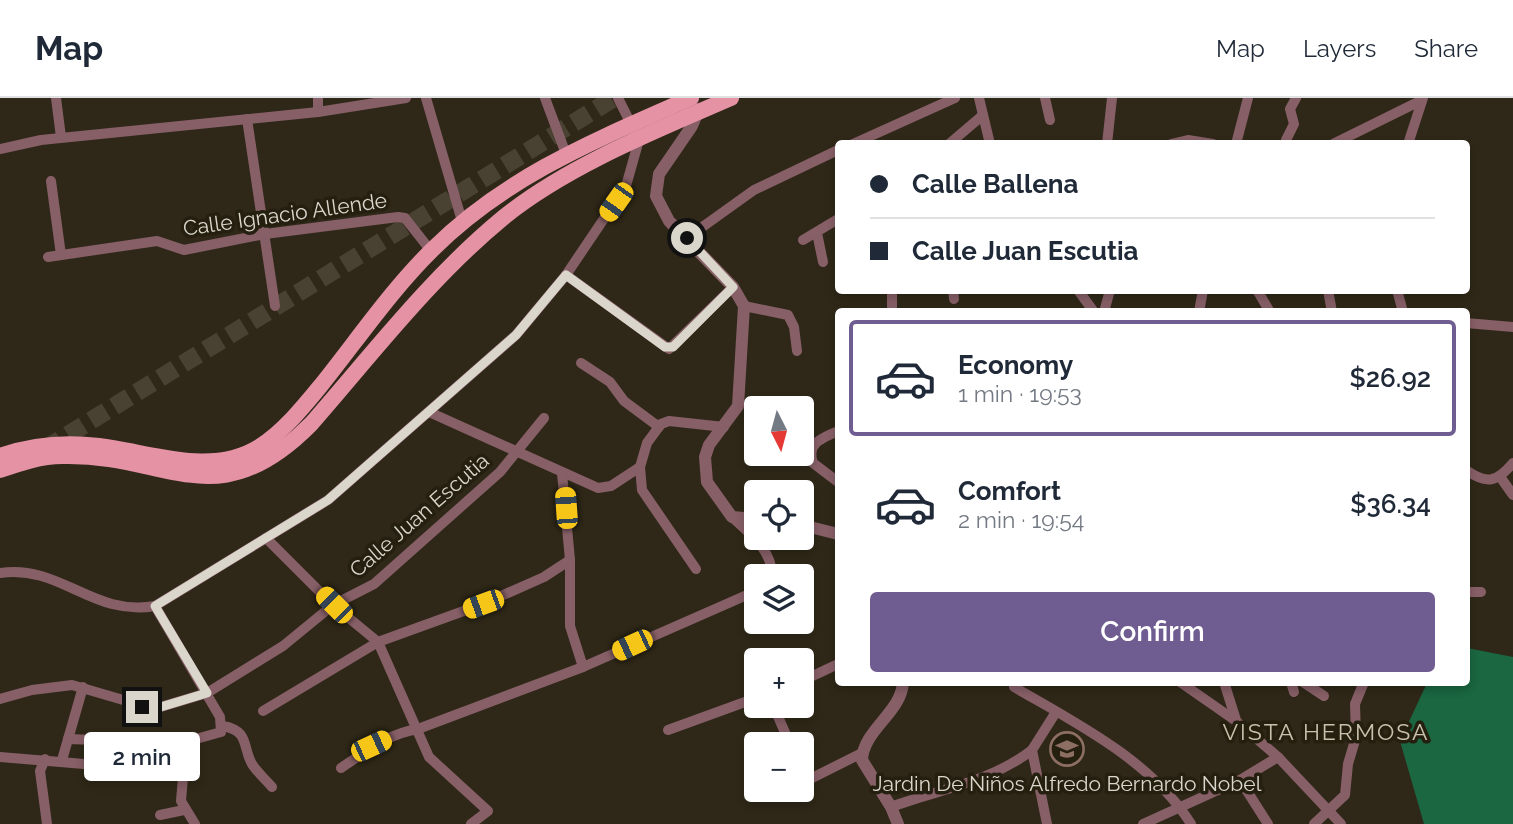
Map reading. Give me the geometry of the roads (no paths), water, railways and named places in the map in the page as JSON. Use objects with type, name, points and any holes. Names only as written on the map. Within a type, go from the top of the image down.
[{"type":"main road","points":[[0,456],[35,447],[75,444],[207,461],[231,458],[258,448],[302,409],[431,251],[477,208],[531,172],[632,124],[695,102],[731,98]]},
{"type":"main road","points":[[0,470],[35,459],[62,456],[213,477],[241,471],[267,460],[290,445],[311,424],[435,282],[494,226],[542,191],[639,140],[695,102]]},
{"type":"main road","points":[[477,208],[494,226]]},
{"type":"street","points":[[56,98],[61,137]]},
{"type":"street","points":[[318,98],[318,112]]},
{"type":"street","points":[[0,149],[61,137],[318,112],[364,101],[406,98]]},
{"type":"street","points":[[426,98],[462,221]]},
{"type":"street","points":[[545,98],[566,154]]},
{"type":"street","points":[[0,573],[44,575],[124,609],[155,606],[328,500],[516,335],[566,275],[626,186],[639,140],[618,98]]},
{"type":"street","points":[[862,140],[954,98]]},
{"type":"street","points":[[979,98],[989,140]]},
{"type":"street","points":[[1045,98],[1050,120]]},
{"type":"street","points":[[1107,140],[1112,98]]},
{"type":"street","points":[[1237,140],[1248,98]]},
{"type":"street","points":[[1286,140],[1294,124],[1290,108],[1296,98]]},
{"type":"street","points":[[1341,140],[1423,99]]},
{"type":"street","points":[[1409,140],[1423,99]]},
{"type":"street","points":[[695,102],[659,174],[656,196],[669,221],[733,287],[744,306],[738,406],[709,445],[705,471],[715,495],[732,517],[762,547],[770,564]]},
{"type":"street","points":[[954,140],[983,115]]},
{"type":"street","points":[[247,119],[275,306]]},
{"type":"street","points":[[687,238],[754,190],[835,151]]},
{"type":"street","points":[[51,181],[61,255]]},
{"type":"street","name":"Calle Ignacio Allende","points":[[48,257],[157,241],[184,250],[265,234],[398,217],[405,218],[431,251]]},
{"type":"street","points":[[803,240],[835,221]]},
{"type":"street","points":[[817,233],[823,262]]},
{"type":"street","points":[[566,275],[669,349],[733,287]]},
{"type":"street","points":[[1080,294],[1091,308]]},
{"type":"street","points":[[744,306],[788,315],[794,327],[797,351]]},
{"type":"street","points":[[1470,323],[1513,327]]},
{"type":"street","points":[[580,363],[610,382],[624,401],[659,427]]},
{"type":"street","points":[[429,412],[514,452],[603,488],[640,467]]},
{"type":"street","name":"Calle Juan Escutia","points":[[0,699],[32,690],[83,687],[154,709],[207,693],[283,646],[334,605],[374,584],[500,472],[544,418]]},
{"type":"street","points":[[696,569],[642,490],[640,467],[647,443],[659,427],[669,421],[724,427]]},
{"type":"street","points":[[835,432],[821,439],[810,451],[813,463],[835,480]]},
{"type":"street","points":[[1470,473],[1490,482],[1501,478],[1513,463]]},
{"type":"street","points":[[562,472],[570,560],[570,626],[583,667]]},
{"type":"street","points":[[1501,478],[1513,495]]},
{"type":"street","points":[[732,517],[744,518]]},
{"type":"street","points":[[814,528],[835,533]]},
{"type":"street","points":[[266,538],[334,605],[378,642],[433,763],[488,811],[475,823]]},
{"type":"street","points":[[263,711],[378,642],[483,604],[544,577],[570,560]]},
{"type":"street","points":[[1470,592],[1481,592]]},
{"type":"street","points":[[341,768],[371,746],[583,667],[744,596]]},
{"type":"street","points":[[155,606],[207,693],[222,729]]},
{"type":"street","points":[[814,675],[835,665]]},
{"type":"street","points":[[814,777],[862,752],[900,697],[902,686]]},
{"type":"street","points":[[1186,686],[1236,721],[1278,757],[1341,824]]},
{"type":"street","points":[[1225,686],[1236,721]]},
{"type":"street","points":[[1309,686],[1324,696]]},
{"type":"street","points":[[1314,824],[1329,813],[1345,795],[1348,764],[1356,737],[1355,704],[1362,686]]},
{"type":"street","points":[[62,760],[83,687]]},
{"type":"street","points":[[1014,687],[1132,762],[1180,806],[1191,824]]},
{"type":"street","points":[[668,730],[744,702]]},
{"type":"street","points":[[891,807],[940,789],[988,777],[1010,767],[1032,750],[1056,712]]},
{"type":"street","points":[[0,757],[62,760],[84,764],[102,762],[222,729],[235,728],[249,749],[250,761],[272,787]]},
{"type":"street","points":[[68,739],[96,740]]},
{"type":"street","points":[[186,741],[180,789],[184,810],[195,824]]},
{"type":"street","points":[[1032,750],[1047,824]]},
{"type":"street","points":[[862,752],[864,767],[891,807],[898,824]]},
{"type":"street","points":[[1143,824],[1240,780],[1278,757]]},
{"type":"street","points":[[45,760],[40,771],[47,824]]},
{"type":"street","points":[[1240,780],[1268,824]]},
{"type":"street","points":[[160,815],[184,810]]},
{"type":"tunnel","points":[[45,449],[614,98]]},
{"type":"place","name":"Jardin De Niños Alfredo Bernardo Nobel","points":[[1067,749]]},
{"type":"district","name":"VISTA HERMOSA","points":[[1326,731]]}]
